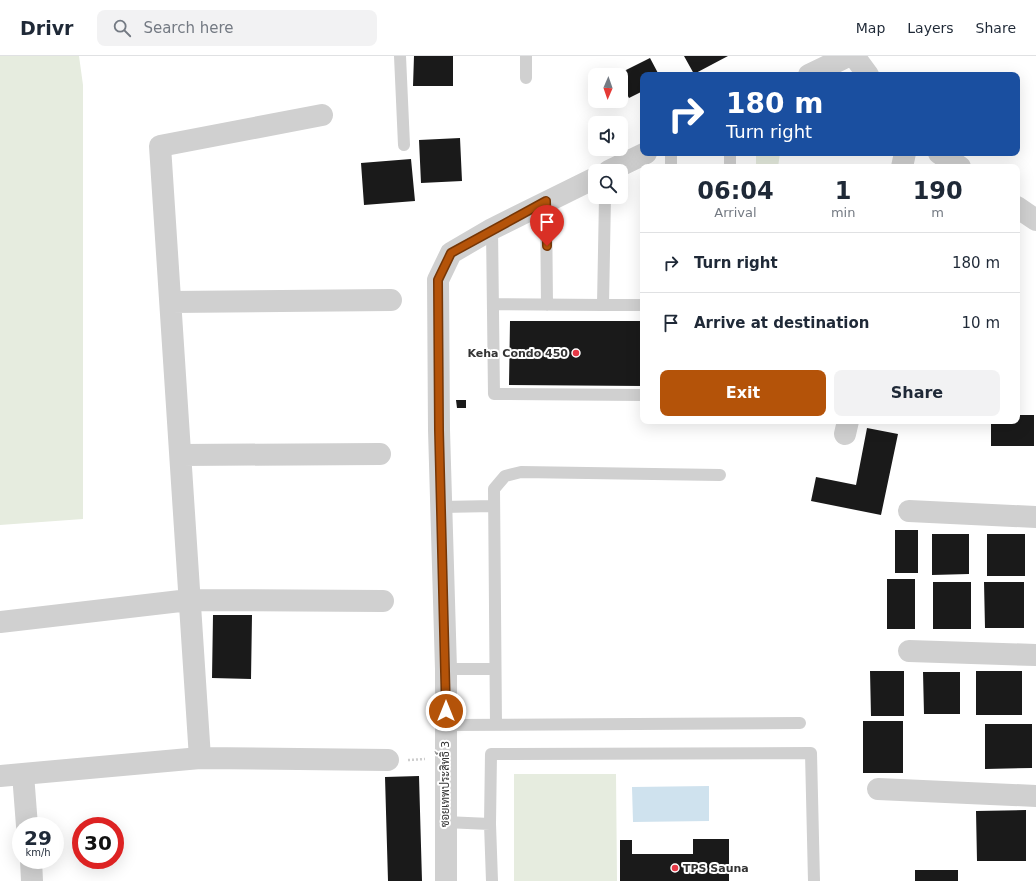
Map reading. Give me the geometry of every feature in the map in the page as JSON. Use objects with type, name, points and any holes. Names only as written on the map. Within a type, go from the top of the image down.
[{"type":"street","points":[[816,72],[848,56]]},
{"type":"street","points":[[854,56],[866,72]]},
{"type":"street","points":[[200,758],[160,146],[322,115]]},
{"type":"street","points":[[623,164],[640,156]]},
{"type":"street","points":[[944,156],[956,164]]},
{"type":"street","name":"ซอยเทพประสิทธิ์ 3","points":[[446,881],[446,669],[441,507],[438,280],[451,253],[492,229],[588,181]]},
{"type":"street","points":[[1020,209],[1036,220]]},
{"type":"street","points":[[171,302],[391,300]]},
{"type":"street","points":[[181,456],[380,454]]},
{"type":"street","points":[[909,511],[1036,517]]},
{"type":"street","points":[[0,622],[189,600],[383,601]]},
{"type":"street","points":[[909,651],[1036,655]]},
{"type":"street","points":[[0,776],[200,758],[388,760]]},
{"type":"street","points":[[23,774],[27,817]]},
{"type":"street","points":[[878,789],[1036,796]]},
{"type":"street","points":[[31,869],[32,881]]},
{"type":"lane","points":[[400,56],[404,145]]},
{"type":"lane","points":[[526,56],[526,78]]},
{"type":"lane","points":[[546,201],[547,305]]},
{"type":"lane","points":[[603,305],[605,204]]},
{"type":"lane","points":[[492,229],[494,394],[640,395]]},
{"type":"lane","points":[[494,304],[640,304]]},
{"type":"lane","points":[[496,725],[494,489],[505,476],[521,472],[720,475]]},
{"type":"lane","points":[[441,507],[494,506]]},
{"type":"lane","points":[[446,669],[495,669]]},
{"type":"lane","points":[[446,725],[800,722]]},
{"type":"lane","points":[[492,881],[490,824],[491,754],[812,753],[814,881]]},
{"type":"lane","points":[[445,822],[490,824]]},
{"type":"path","points":[[388,760],[445,759]]},
{"type":"shaded area","points":[[0,56],[79,56],[83,85],[83,519],[0,525]]},
{"type":"shaded area","points":[[756,156],[780,156],[778,164],[756,164]]},
{"type":"shaded area","points":[[514,774],[616,774],[617,881],[514,881]]},
{"type":"water","points":[[709,786],[709,821],[633,822],[632,787]]},
{"type":"building","points":[[414,56],[453,56],[453,86],[413,86]]},
{"type":"building","points":[[684,56],[728,56],[698,72],[693,72]]},
{"type":"building","points":[[650,58],[657,72],[640,72],[640,92],[629,98],[628,69]]},
{"type":"building","points":[[460,138],[462,181],[421,183],[419,140]]},
{"type":"building","points":[[411,159],[415,201],[364,205],[361,163]]},
{"type":"building","name":"Keha Condo 450","points":[[510,321],[640,321],[640,386],[509,385]]},
{"type":"building","points":[[456,400],[466,400],[466,408],[457,408]]},
{"type":"building","points":[[1020,415],[1034,415],[1034,446],[991,446],[991,424],[1020,424]]},
{"type":"building","points":[[867,428],[898,434],[881,515],[811,501],[816,477],[856,485]]},
{"type":"building","points":[[895,530],[918,530],[918,573],[895,573]]},
{"type":"building","points":[[932,534],[969,534],[969,574],[932,575]]},
{"type":"building","points":[[987,534],[1025,534],[1025,576],[987,576]]},
{"type":"building","points":[[887,579],[915,579],[915,629],[887,629]]},
{"type":"building","points":[[933,582],[971,582],[971,629],[933,629]]},
{"type":"building","points":[[984,582],[1024,582],[1024,628],[985,628]]},
{"type":"building","points":[[213,615],[252,615],[251,679],[212,678]]},
{"type":"building","points":[[870,671],[904,671],[904,716],[871,716]]},
{"type":"building","points":[[976,671],[1022,671],[1022,715],[976,715]]},
{"type":"building","points":[[923,672],[960,672],[960,714],[924,714]]},
{"type":"building","points":[[863,721],[903,721],[903,773],[863,773]]},
{"type":"building","points":[[985,724],[1032,724],[1032,768],[985,769]]},
{"type":"building","points":[[419,776],[422,881],[388,881],[385,777]]},
{"type":"building","points":[[1026,810],[1026,861],[977,861],[976,811]]},
{"type":"building","name":"TPS Sauna","points":[[693,839],[729,839],[729,881],[620,881],[620,840],[632,840],[632,854],[693,854]]},
{"type":"building","points":[[915,870],[958,870],[958,881],[915,881]]},
{"type":"place","name":"Keha Condo 450","points":[[576,353]]},
{"type":"place","name":"TPS Sauna","points":[[675,868]]},
{"type":"route","points":[[446,711],[439,430],[438,280],[451,253],[492,229],[546,201],[547,246]]}]
